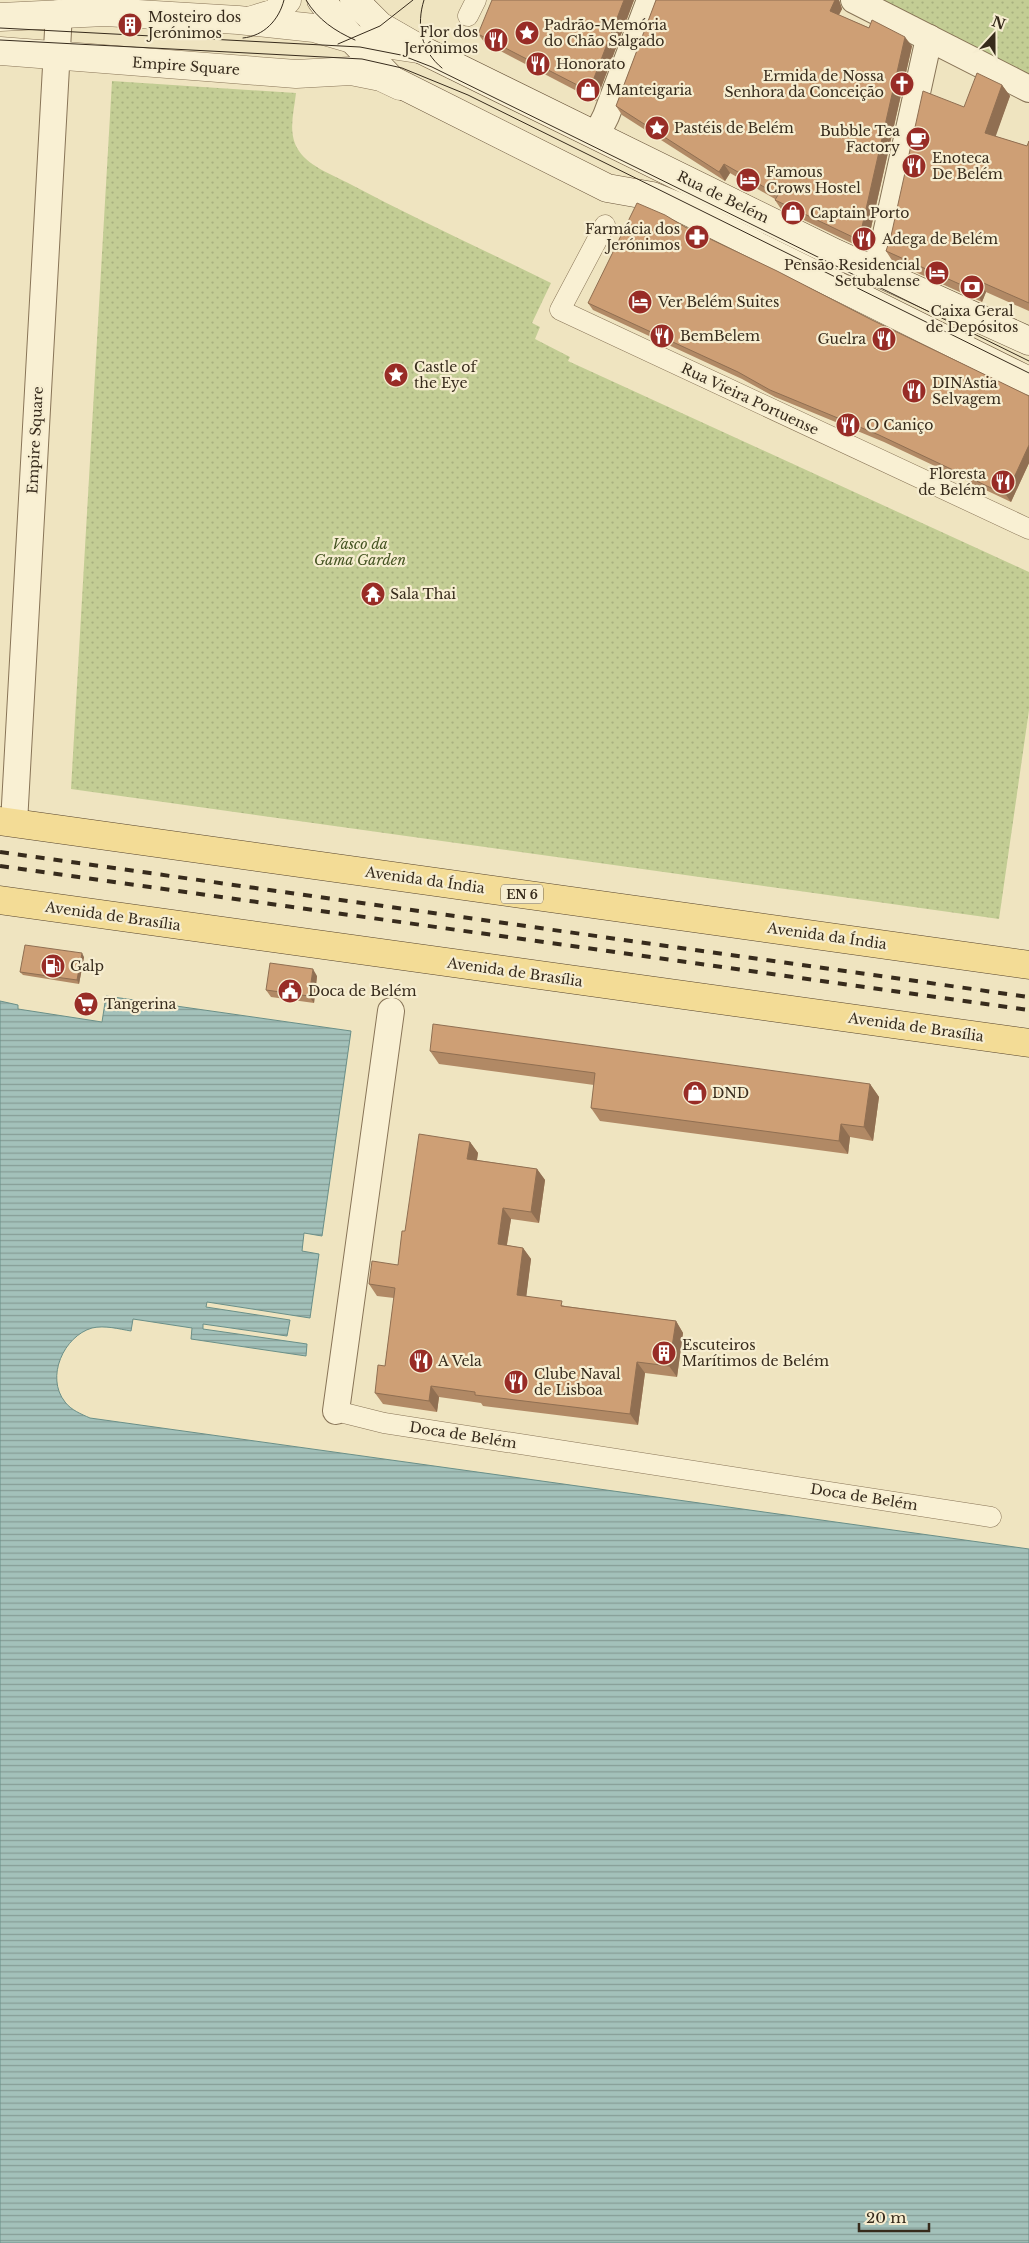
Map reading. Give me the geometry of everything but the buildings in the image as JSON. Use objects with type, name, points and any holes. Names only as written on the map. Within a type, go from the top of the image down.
[{"type":"main road","points":[[238,20],[252,20],[268,16],[281,8],[287,0]]},
{"type":"main road","points":[[321,0],[352,39],[384,74],[424,97]]},
{"type":"main road","points":[[316,73],[333,65],[342,58],[352,39],[356,13],[353,0]]},
{"type":"main road","points":[[353,0],[380,26],[420,49]]},
{"type":"main road","name":"Empire Square","points":[[0,51],[58,27],[105,12],[238,20]]},
{"type":"main road","name":"Empire Square","points":[[0,17],[296,74],[344,70],[360,72],[381,77],[424,97]]},
{"type":"main road","points":[[238,20],[314,28],[352,39],[420,49]]},
{"type":"main road","name":"Rua de Belém","points":[[420,49],[874,272],[1029,341]]},
{"type":"main road","name":"Rua de Belém","points":[[424,97],[607,188],[652,196],[679,207],[1029,381]]},
{"type":"main road","name":"Avenida da Índia","points":[[7,822],[1029,965]]},
{"type":"main road","name":"Avenida de Brasília","points":[[0,900],[1029,1043]]},
{"type":"street","points":[[596,134],[606,116],[650,0]]},
{"type":"street","points":[[854,0],[1029,89]]},
{"type":"street","name":"Empire Square","points":[[7,822],[58,27]]},
{"type":"street","points":[[874,272],[884,243],[930,38]]},
{"type":"street","name":"Rua Vieira Portuense","points":[[605,224],[560,310],[1029,528]]},
{"type":"street","name":"Doca de Belém","points":[[391,1012],[336,1412],[384,1423],[991,1517]]},
{"type":"green space","points":[[862,0],[1029,0],[1029,83]]},
{"type":"green space","name":"Vasco da Gama Garden","points":[[112,81],[296,93],[292,123],[293,137],[299,151],[309,162],[400,210],[551,283],[532,323],[540,327],[535,339],[570,357],[568,361],[1029,572],[1029,710],[999,919],[71,789]]},
{"type":"water","points":[[106,996],[351,1031],[322,1236],[304,1233],[302,1251],[319,1254],[310,1318],[207,1302],[206,1307],[290,1320],[287,1336],[203,1324],[203,1329],[307,1344],[306,1356],[191,1339],[192,1328],[133,1319],[131,1331],[107,1327],[92,1328],[82,1332],[73,1339],[66,1348],[57,1370],[59,1392],[67,1405],[76,1412],[90,1418],[1029,1549],[1029,2243],[0,2243],[0,1001],[18,1005],[18,1009],[102,1022]]},
{"type":"tram line","points":[[243,38],[258,34],[270,26],[282,7],[284,0]]},
{"type":"tram line","points":[[306,0],[328,24],[355,40]]},
{"type":"tram line","points":[[338,44],[380,26],[413,0]]},
{"type":"tram line","points":[[424,0],[420,19],[422,37],[429,54],[442,68]]},
{"type":"tram line","points":[[0,28],[360,47],[401,55],[432,67],[1029,361]]},
{"type":"tram line","points":[[0,40],[362,59],[402,68],[468,95],[1029,373]]},
{"type":"railway","points":[[0,852],[1029,997]]},
{"type":"railway","points":[[0,866],[1029,1010]]},
{"type":"place","name":"Mosteiro dos Jerónimos","points":[[130,25]]},
{"type":"place","name":"Padrão-Memória do Chão Salgado","points":[[527,33]]},
{"type":"place","name":"Flor dos Jerónimos","points":[[496,40]]},
{"type":"place","name":"Honorato","points":[[538,64]]},
{"type":"place","name":"Ermida de Nossa Senhora da Conceição","points":[[902,84]]},
{"type":"place","name":"Manteigaria","points":[[588,90]]},
{"type":"place","name":"Pastéis de Belém","points":[[657,128]]},
{"type":"place","name":"Bubble Tea Factory","points":[[918,139]]},
{"type":"place","name":"Enoteca De Belém","points":[[914,166]]},
{"type":"place","name":"Famous Crows Hostel","points":[[748,180]]},
{"type":"place","name":"Captain Porto","points":[[793,213]]},
{"type":"place","name":"Farmácia dos Jerónimos","points":[[697,237]]},
{"type":"place","name":"Adega de Belém","points":[[864,239]]},
{"type":"place","name":"Pensão Residencial Setubalense","points":[[937,273]]},
{"type":"place","name":"Caixa Geral de Depósitos","points":[[972,287]]},
{"type":"place","name":"Ver Belém Suites","points":[[640,302]]},
{"type":"place","name":"BemBelem","points":[[662,336]]},
{"type":"place","name":"Guelra","points":[[884,339]]},
{"type":"place","name":"Castle of the Eye","points":[[396,375]]},
{"type":"place","name":"DINAstia Selvagem","points":[[914,391]]},
{"type":"place","name":"O Caniço","points":[[848,425]]},
{"type":"place","name":"Floresta de Belém","points":[[1003,482]]},
{"type":"place","name":"Sala Thai","points":[[373,594]]},
{"type":"place","name":"Galp","points":[[53,966]]},
{"type":"place","name":"Doca de Belém","points":[[290,991]]},
{"type":"place","name":"Tangerina","points":[[86,1004]]},
{"type":"place","name":"DND","points":[[695,1093]]},
{"type":"place","name":"Escuteiros Marítimos de Belém","points":[[664,1353]]},
{"type":"place","name":"A Vela","points":[[421,1361]]},
{"type":"place","name":"Clube Naval de Lisboa","points":[[516,1382]]}]
